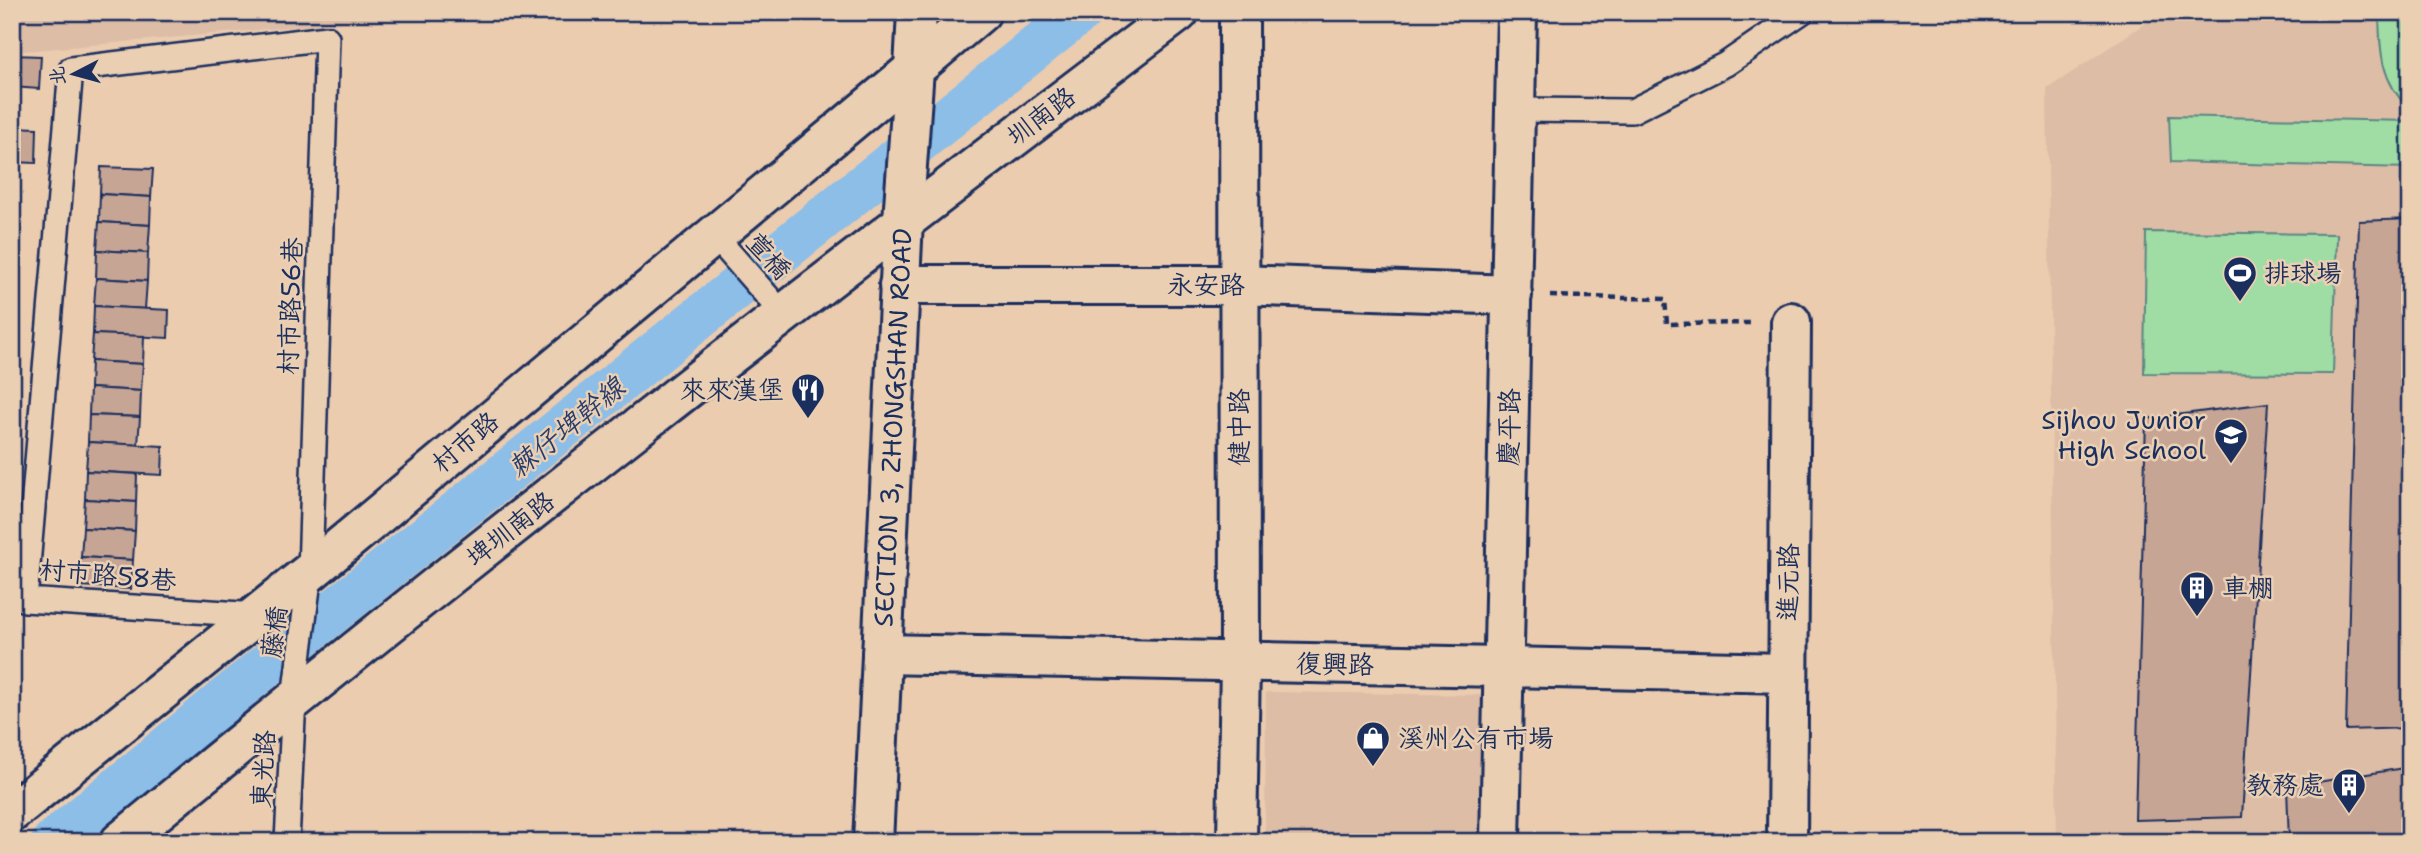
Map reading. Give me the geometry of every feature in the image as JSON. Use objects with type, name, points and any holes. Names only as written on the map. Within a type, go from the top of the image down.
[{"type":"street","name":"SECTION 3, ZHONGSHAN ROAD","points":[[873,842],[899,285],[917,12]]},
{"type":"street","name":"村市路","points":[[12,812],[310,573],[981,12]]},
{"type":"street","name":"圳南路","points":[[903,220],[1179,12]]},
{"type":"street","name":"健中路","points":[[1237,842],[1240,662],[1239,12]]},
{"type":"street","name":"慶平路","points":[[1500,842],[1517,12]]},
{"type":"street","name":"埤圳南路","points":[[120,842],[295,696],[903,220]]},
{"type":"street","name":"永安路","points":[[899,285],[1238,285],[1512,295]]},
{"type":"street","name":"進元路","points":[[1787,842],[1791,322]]},
{"type":"street","name":"復興路","points":[[882,654],[1788,673]]},
{"type":"lane","points":[[1516,110],[1632,111],[1726,64],[1802,12]]},
{"type":"lane","name":"村市路56巷","points":[[310,573],[327,38]]},
{"type":"lane","name":"村市路58巷","points":[[257,615],[26,600],[71,69],[327,38]]},
{"type":"lane","name":"萱橋","points":[[713,235],[783,314]]},
{"type":"lane","name":"藤橋","points":[[295,696],[310,573]]},
{"type":"lane","name":"東光路","points":[[288,842],[295,696]]},
{"type":"path","points":[[1512,295],[1665,299],[1667,324],[1791,322]]},
{"type":"shaded area","points":[[12,12],[458,12],[14,52]]},
{"type":"shaded area","name":"Sijhou Junior High School","points":[[2162,12],[2410,12],[2410,842],[2057,842],[2047,89]]},
{"type":"shaded area","name":"溪州公有市場","points":[[1266,692],[1485,695],[1478,842],[1265,842]]},
{"type":"green space","points":[[2379,12],[2410,12],[2410,110],[2400,99],[2387,76],[2381,53]]},
{"type":"green space","points":[[2169,116],[2410,121],[2410,168],[2171,162]]},
{"type":"green space","name":"排球場","points":[[2146,232],[2337,234],[2333,374],[2144,373]]},
{"type":"building","points":[[12,55],[41,56],[39,89],[12,87]]},
{"type":"building","points":[[12,127],[37,128],[36,163],[12,162]]},
{"type":"building","points":[[101,167],[153,169],[151,197],[100,194]]},
{"type":"building","points":[[100,194],[151,197],[150,225],[99,222]]},
{"type":"building","points":[[2410,219],[2410,728],[2346,730],[2359,221]]},
{"type":"building","points":[[99,222],[150,225],[148,253],[97,250]]},
{"type":"building","points":[[97,250],[148,253],[147,281],[96,278]]},
{"type":"building","points":[[96,278],[147,281],[145,309],[94,306]]},
{"type":"building","points":[[94,306],[169,310],[168,338],[93,334]]},
{"type":"building","points":[[93,334],[144,336],[143,364],[91,361]]},
{"type":"building","points":[[91,361],[143,364],[141,391],[90,388]]},
{"type":"building","points":[[90,388],[141,391],[140,417],[89,415]]},
{"type":"building","name":"車棚","points":[[2268,403],[2242,817],[2135,820],[2146,419]]},
{"type":"building","points":[[89,415],[140,417],[138,445],[88,442]]},
{"type":"building","points":[[88,442],[163,446],[162,475],[86,471]]},
{"type":"building","points":[[86,471],[137,474],[136,502],[85,499]]},
{"type":"building","points":[[85,499],[136,502],[135,531],[83,528]]},
{"type":"building","points":[[83,528],[135,531],[133,560],[81,557]]},
{"type":"building","points":[[81,557],[133,560],[131,589],[80,586]]},
{"type":"building","name":"教務處","points":[[2410,767],[2410,842],[2289,842],[2287,787]]},
{"type":"waterway","name":"棘仔埤幹線","points":[[53,842],[263,668],[1080,12]]},
{"type":"place","name":"排球場","points":[[2240,303]]},
{"type":"place","name":"來來漢堡","points":[[808,420]]},
{"type":"place","name":"Sijhou Junior High School","points":[[2231,465]]},
{"type":"place","name":"車棚","points":[[2197,618]]},
{"type":"place","name":"溪州公有市場","points":[[1373,768]]},
{"type":"place","name":"教務處","points":[[2349,815]]}]
